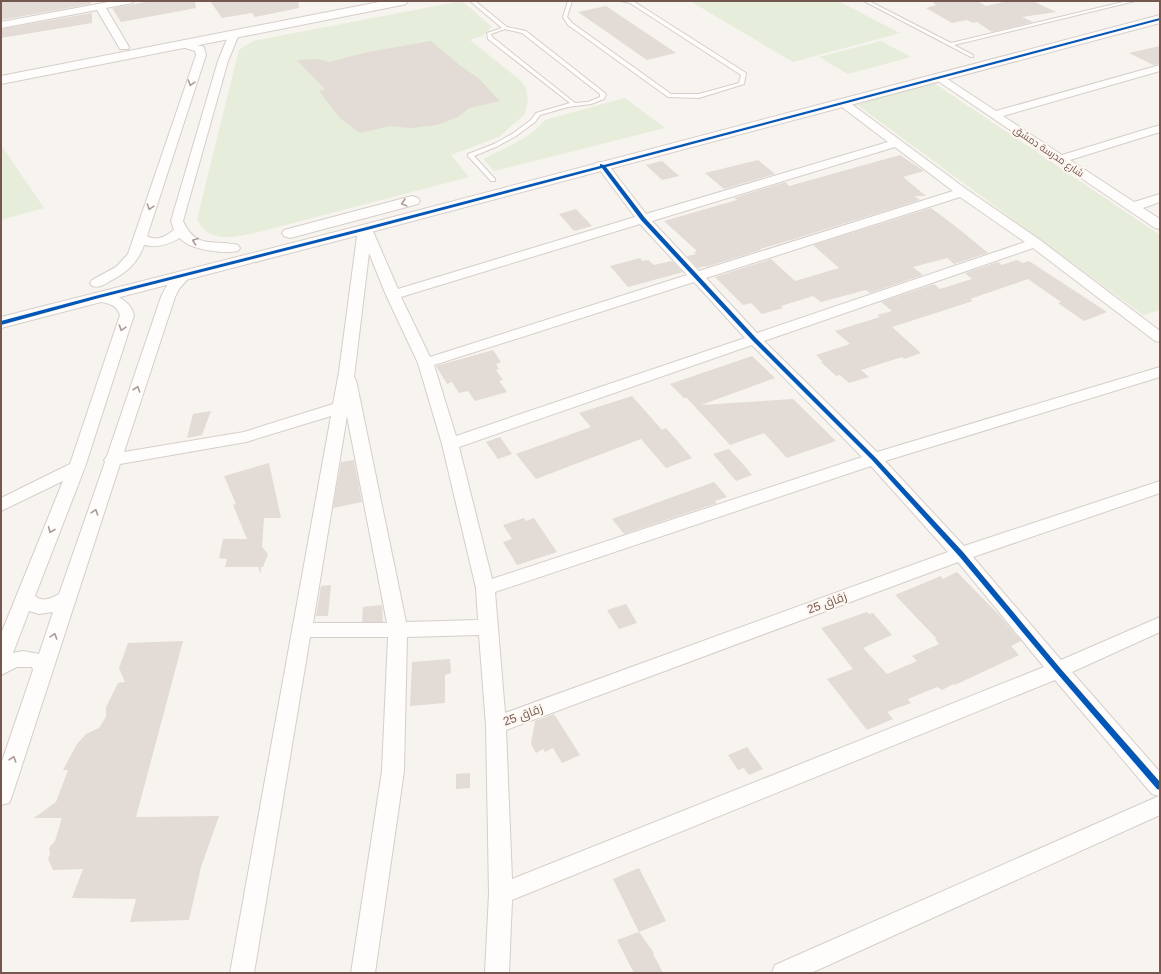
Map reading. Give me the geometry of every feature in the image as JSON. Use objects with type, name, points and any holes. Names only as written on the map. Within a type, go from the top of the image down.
[{"type":"street","points":[[1,25],[129,1]]},
{"type":"street","points":[[1,71],[365,1]]},
{"type":"street","points":[[1,80],[402,1]]},
{"type":"street","points":[[100,6],[124,47]]},
{"type":"street","points":[[1,308],[184,275],[365,229],[602,165],[660,144],[971,56],[1160,6]]},
{"type":"street","points":[[692,135],[842,102],[1158,21]]},
{"type":"street","points":[[97,290],[128,263],[134,255],[211,60],[234,34]]},
{"type":"street","points":[[183,44],[200,49],[201,55],[211,60]]},
{"type":"street","points":[[211,60],[177,221],[181,231],[189,240],[203,244],[239,246]]},
{"type":"street","points":[[994,115],[1160,68]]},
{"type":"street","name":"شارع مدرسة دمشق","points":[[937,77],[1160,225]]},
{"type":"street","points":[[842,102],[962,192],[1035,243],[1160,338]]},
{"type":"street","points":[[1060,159],[1160,128]]},
{"type":"street","points":[[393,295],[897,143]]},
{"type":"street","points":[[578,158],[660,144]]},
{"type":"street","points":[[602,165],[642,219],[754,340],[874,460],[961,554],[1058,670],[1160,786]]},
{"type":"street","points":[[478,184],[509,176]]},
{"type":"street","points":[[426,363],[962,192]]},
{"type":"street","points":[[274,237],[425,198]]},
{"type":"street","points":[[1133,207],[1160,198]]},
{"type":"street","points":[[365,229],[393,295],[426,363],[450,444],[485,588],[496,724],[501,894],[497,973]]},
{"type":"street","points":[[242,973],[339,408],[347,372],[365,229]]},
{"type":"street","points":[[140,238],[146,243],[156,244],[171,239],[181,231]]},
{"type":"street","points":[[450,444],[1035,243]]},
{"type":"street","points":[[1,323],[97,290],[239,246]]},
{"type":"street","points":[[1,796],[112,460],[168,297],[172,287],[184,275]]},
{"type":"street","points":[[1,658],[76,467],[126,315],[126,309],[120,303],[97,290]]},
{"type":"street","points":[[347,372],[398,630],[393,771],[363,973]]},
{"type":"street","points":[[485,588],[874,460],[1160,372]]},
{"type":"street","points":[[112,460],[246,437],[339,408]]},
{"type":"street","points":[[1,505],[76,467]]},
{"type":"street","name":"زقاق 25","points":[[496,724],[961,554],[1160,487]]},
{"type":"street","points":[[25,598],[30,604],[41,607],[54,605],[66,599]]},
{"type":"street","points":[[1,625],[17,616]]},
{"type":"street","points":[[501,894],[1058,670],[1160,624]]},
{"type":"street","points":[[301,630],[398,630],[488,627]]},
{"type":"street","points":[[1,667],[9,661],[25,658],[38,661],[43,670]]},
{"type":"street","points":[[784,973],[1160,805]]},
{"type":"lane","points":[[472,1],[505,28],[524,32],[603,94],[602,98],[597,101],[568,105],[538,114],[533,121],[514,135],[496,145],[470,155],[493,180]]},
{"type":"lane","points":[[570,1],[565,17],[570,24],[670,96],[699,96],[741,84],[744,74],[631,2],[623,1]]},
{"type":"lane","points":[[866,1],[971,56]]},
{"type":"lane","points":[[950,45],[1132,1]]},
{"type":"lane","points":[[505,28],[492,32],[489,34],[490,38],[575,105]]},
{"type":"green space","points":[[462,1],[492,27],[482,36],[470,40],[520,80],[526,88],[528,102],[524,115],[499,137],[451,155],[469,177],[255,233],[222,237],[208,232],[202,227],[197,219],[239,50],[253,41]]},
{"type":"green space","points":[[690,1],[838,1],[900,33],[793,62]]},
{"type":"green space","points":[[881,41],[911,57],[848,74],[819,57]]},
{"type":"green space","points":[[934,83],[1160,235],[1160,310],[1143,315],[856,104]]},
{"type":"green space","points":[[625,98],[665,128],[494,171],[483,159],[532,133],[545,120]]},
{"type":"green space","points":[[1,145],[44,208],[1,220]]},
{"type":"building","points":[[1,1],[91,1],[91,4],[1,20]]},
{"type":"building","points":[[152,1],[195,1],[196,8],[121,22],[112,8]]},
{"type":"building","points":[[210,1],[298,1],[299,8],[255,17],[252,13],[222,18]]},
{"type":"building","points":[[932,1],[977,1],[986,6],[1008,1],[1033,1],[1056,12],[1022,17],[1033,22],[992,32],[977,22],[973,23],[967,20],[952,23],[926,8],[936,5]]},
{"type":"building","points":[[606,6],[676,53],[647,60],[578,12]]},
{"type":"building","points":[[92,13],[92,23],[1,38],[1,29]]},
{"type":"building","points":[[431,41],[458,64],[478,78],[500,101],[469,108],[458,117],[437,125],[411,128],[390,126],[360,133],[340,118],[319,91],[325,89],[297,60],[318,59],[329,62],[368,52]]},
{"type":"building","points":[[1160,46],[1160,64],[1153,65],[1129,53]]},
{"type":"building","points":[[900,155],[924,171],[903,177],[926,196],[914,196],[920,200],[706,267],[698,268],[687,256],[696,254],[694,252],[697,251],[664,221],[737,200],[734,198],[785,182],[789,186]]},
{"type":"building","points":[[758,160],[775,174],[724,189],[705,173]]},
{"type":"building","points":[[662,161],[679,176],[662,180],[646,165]]},
{"type":"building","points":[[931,208],[988,253],[954,264],[947,258],[913,267],[923,275],[870,293],[866,290],[821,302],[813,296],[781,306],[783,308],[762,314],[751,303],[743,305],[715,277],[771,259],[795,281],[839,268],[813,245]]},
{"type":"building","points":[[576,209],[592,226],[574,231],[559,214]]},
{"type":"building","points":[[640,258],[642,261],[648,260],[654,265],[672,261],[683,272],[628,287],[610,266]]},
{"type":"building","points":[[1017,260],[1023,263],[1029,261],[1107,312],[1084,321],[1058,303],[1061,302],[1028,279],[970,299],[973,301],[892,327],[921,353],[904,359],[902,357],[861,370],[869,377],[849,383],[840,375],[836,376],[821,362],[823,362],[816,355],[850,344],[835,331],[880,317],[877,315],[892,311],[881,302],[934,284],[940,289],[972,279],[965,273],[998,262],[1002,265]]},
{"type":"building","points":[[493,350],[501,362],[496,364],[499,369],[496,370],[503,380],[499,381],[507,392],[475,401],[468,391],[459,393],[452,382],[447,384],[436,366]]},
{"type":"building","points":[[752,356],[775,378],[701,405],[793,399],[836,441],[787,458],[764,433],[730,445],[687,398],[684,398],[670,384]]},
{"type":"building","points":[[632,396],[662,430],[666,428],[692,458],[666,468],[641,439],[536,479],[516,454],[591,427],[579,413]]},
{"type":"building","points":[[211,411],[202,435],[187,438],[193,414]]},
{"type":"building","points":[[500,437],[512,454],[498,459],[486,442]]},
{"type":"building","points":[[729,449],[752,475],[736,481],[713,454]]},
{"type":"building","points":[[354,460],[362,502],[333,508],[341,462]]},
{"type":"building","points":[[269,463],[281,518],[264,518],[262,547],[268,554],[263,567],[261,567],[261,574],[258,567],[225,567],[227,559],[219,558],[223,539],[247,539],[233,505],[236,504],[224,476]]},
{"type":"building","points":[[714,482],[727,497],[715,501],[717,503],[624,534],[612,519]]},
{"type":"building","points":[[524,518],[526,521],[534,518],[557,552],[517,565],[503,542],[512,539],[503,525]]},
{"type":"building","points":[[957,572],[1000,616],[1021,641],[1011,646],[1019,655],[955,685],[954,684],[942,690],[937,687],[908,699],[911,703],[887,712],[893,719],[867,730],[827,679],[853,669],[821,628],[867,612],[869,614],[873,613],[892,635],[863,648],[887,674],[917,661],[912,656],[939,644],[935,639],[937,639],[895,595],[941,576],[943,579]]},
{"type":"building","points":[[331,585],[328,616],[316,616],[321,586]]},
{"type":"building","points":[[626,604],[637,623],[619,629],[607,610]]},
{"type":"building","points":[[382,605],[383,622],[362,622],[363,607]]},
{"type":"building","points":[[183,641],[136,817],[219,816],[201,867],[189,920],[130,922],[136,899],[72,898],[83,869],[53,870],[48,859],[50,854],[49,848],[55,841],[62,818],[34,818],[56,802],[68,770],[63,770],[77,744],[86,734],[99,728],[106,717],[106,707],[118,683],[125,682],[119,668],[128,643]]},
{"type":"building","points":[[450,659],[451,673],[445,675],[445,703],[410,706],[412,662]]},
{"type":"building","points":[[554,714],[580,755],[562,763],[553,748],[545,752],[543,749],[536,753],[531,744],[535,721]]},
{"type":"building","points":[[747,747],[763,769],[749,775],[744,768],[738,770],[728,755]]},
{"type":"building","points":[[470,773],[470,788],[456,789],[456,774]]},
{"type":"building","points":[[639,868],[666,921],[639,932],[613,879]]},
{"type":"building","points":[[639,932],[654,953],[653,954],[663,973],[634,973],[617,940]]},
{"type":"cycle path","points":[[1,323],[365,229],[1160,19]]},
{"type":"cycle path","points":[[602,165],[643,219],[754,339],[874,459],[961,554],[1058,670],[1160,787]]}]
